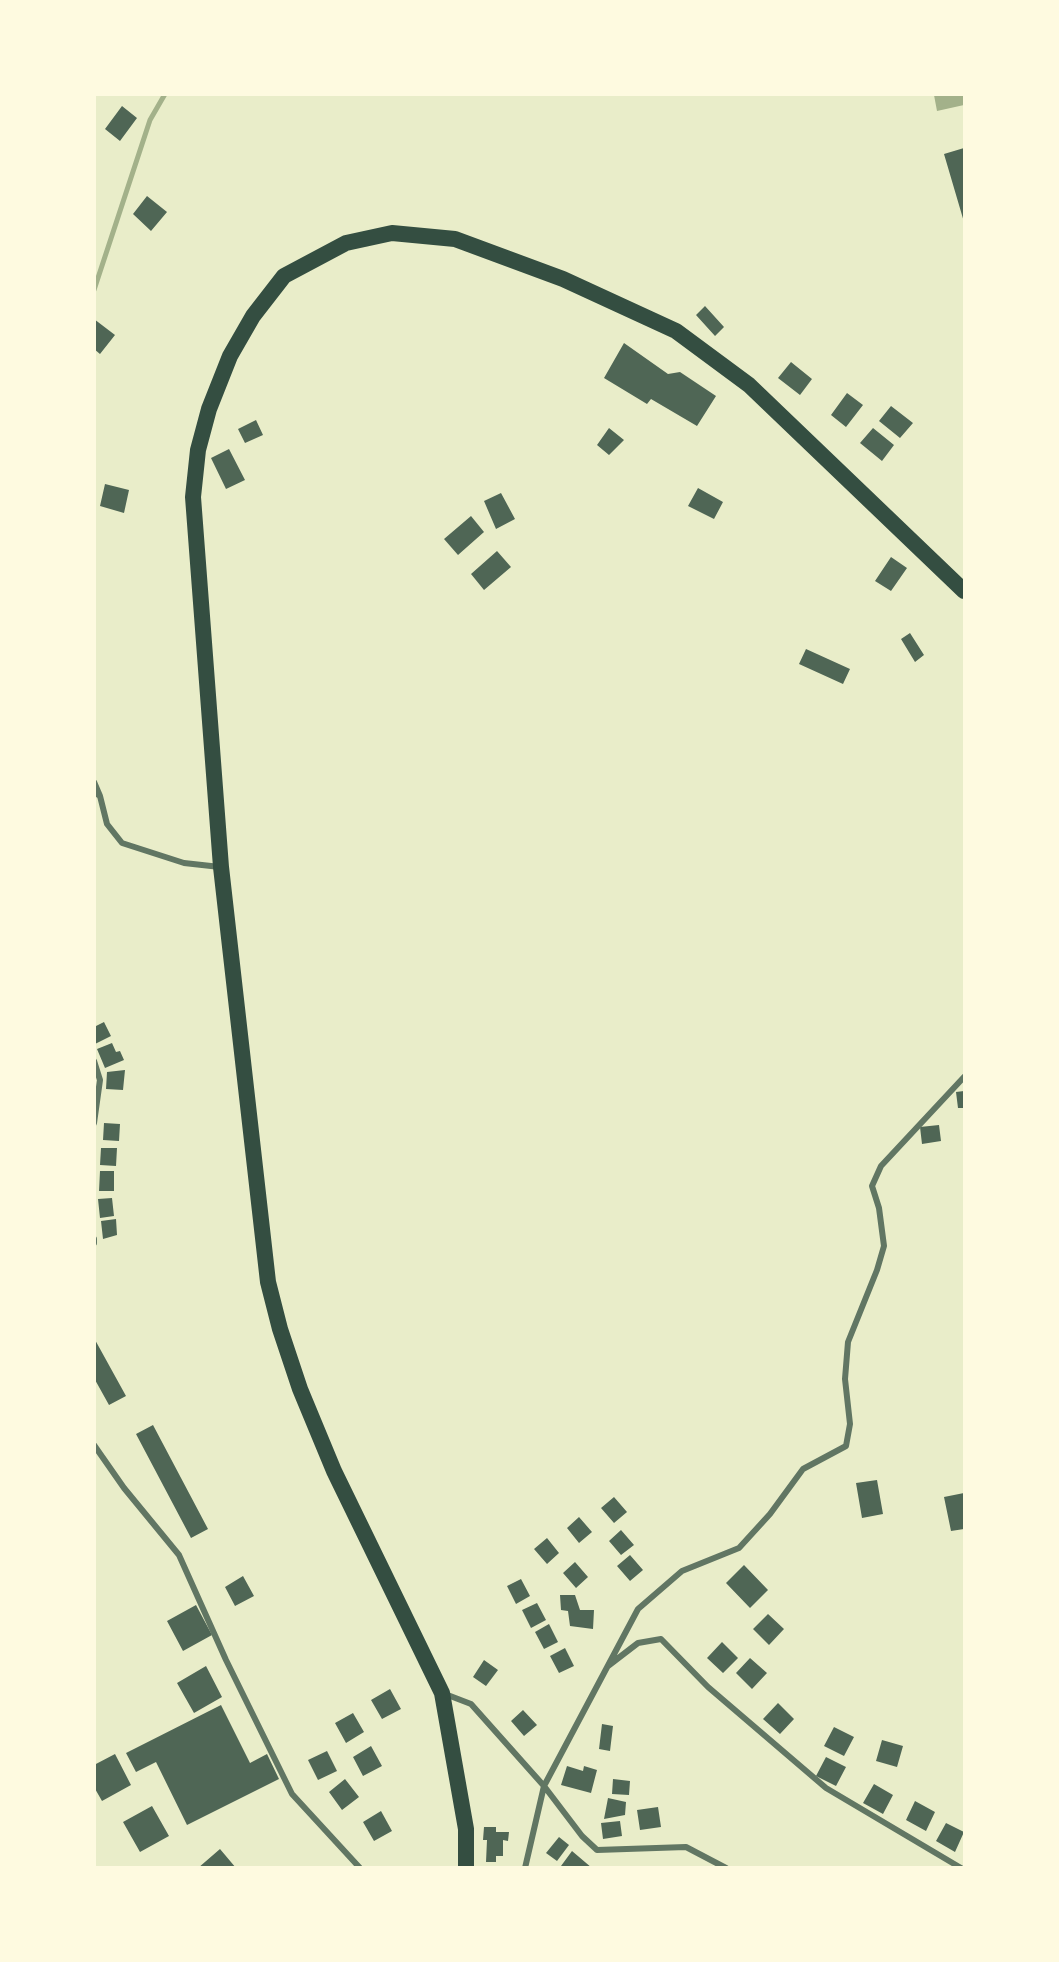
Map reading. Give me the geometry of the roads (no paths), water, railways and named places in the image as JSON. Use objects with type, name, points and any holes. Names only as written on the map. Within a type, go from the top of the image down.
[{"type":"highway","points":[[466,1868],[466,1829],[442,1693],[334,1471],[300,1389],[280,1329],[268,1282],[221,867],[193,497],[198,450],[209,409],[230,356],[253,316],[285,276],[346,243],[392,233],[455,239],[563,279],[676,331],[749,385],[964,591]]},
{"type":"street","points":[[94,782],[107,824],[122,843],[184,863],[221,867]]},
{"type":"street","points":[[94,792],[100,796]]},
{"type":"street","points":[[94,1061],[100,1080],[94,1123]]},
{"type":"street","points":[[525,1868],[544,1786],[638,1609],[682,1571],[739,1548],[770,1514],[803,1469],[846,1446],[850,1424],[845,1379],[848,1342],[877,1270],[884,1246],[879,1208],[872,1186],[881,1166],[964,1077]]},
{"type":"street","points":[[94,1445],[124,1488],[179,1555],[226,1660],[292,1794],[360,1868]]},
{"type":"street","points":[[605,1668],[638,1643],[661,1639],[708,1687],[826,1788],[961,1868]]},
{"type":"street","points":[[442,1693],[471,1704],[544,1786],[582,1836],[597,1850],[686,1847],[726,1868]]},
{"type":"waterway","points":[[94,290],[150,120],[165,94]]}]
